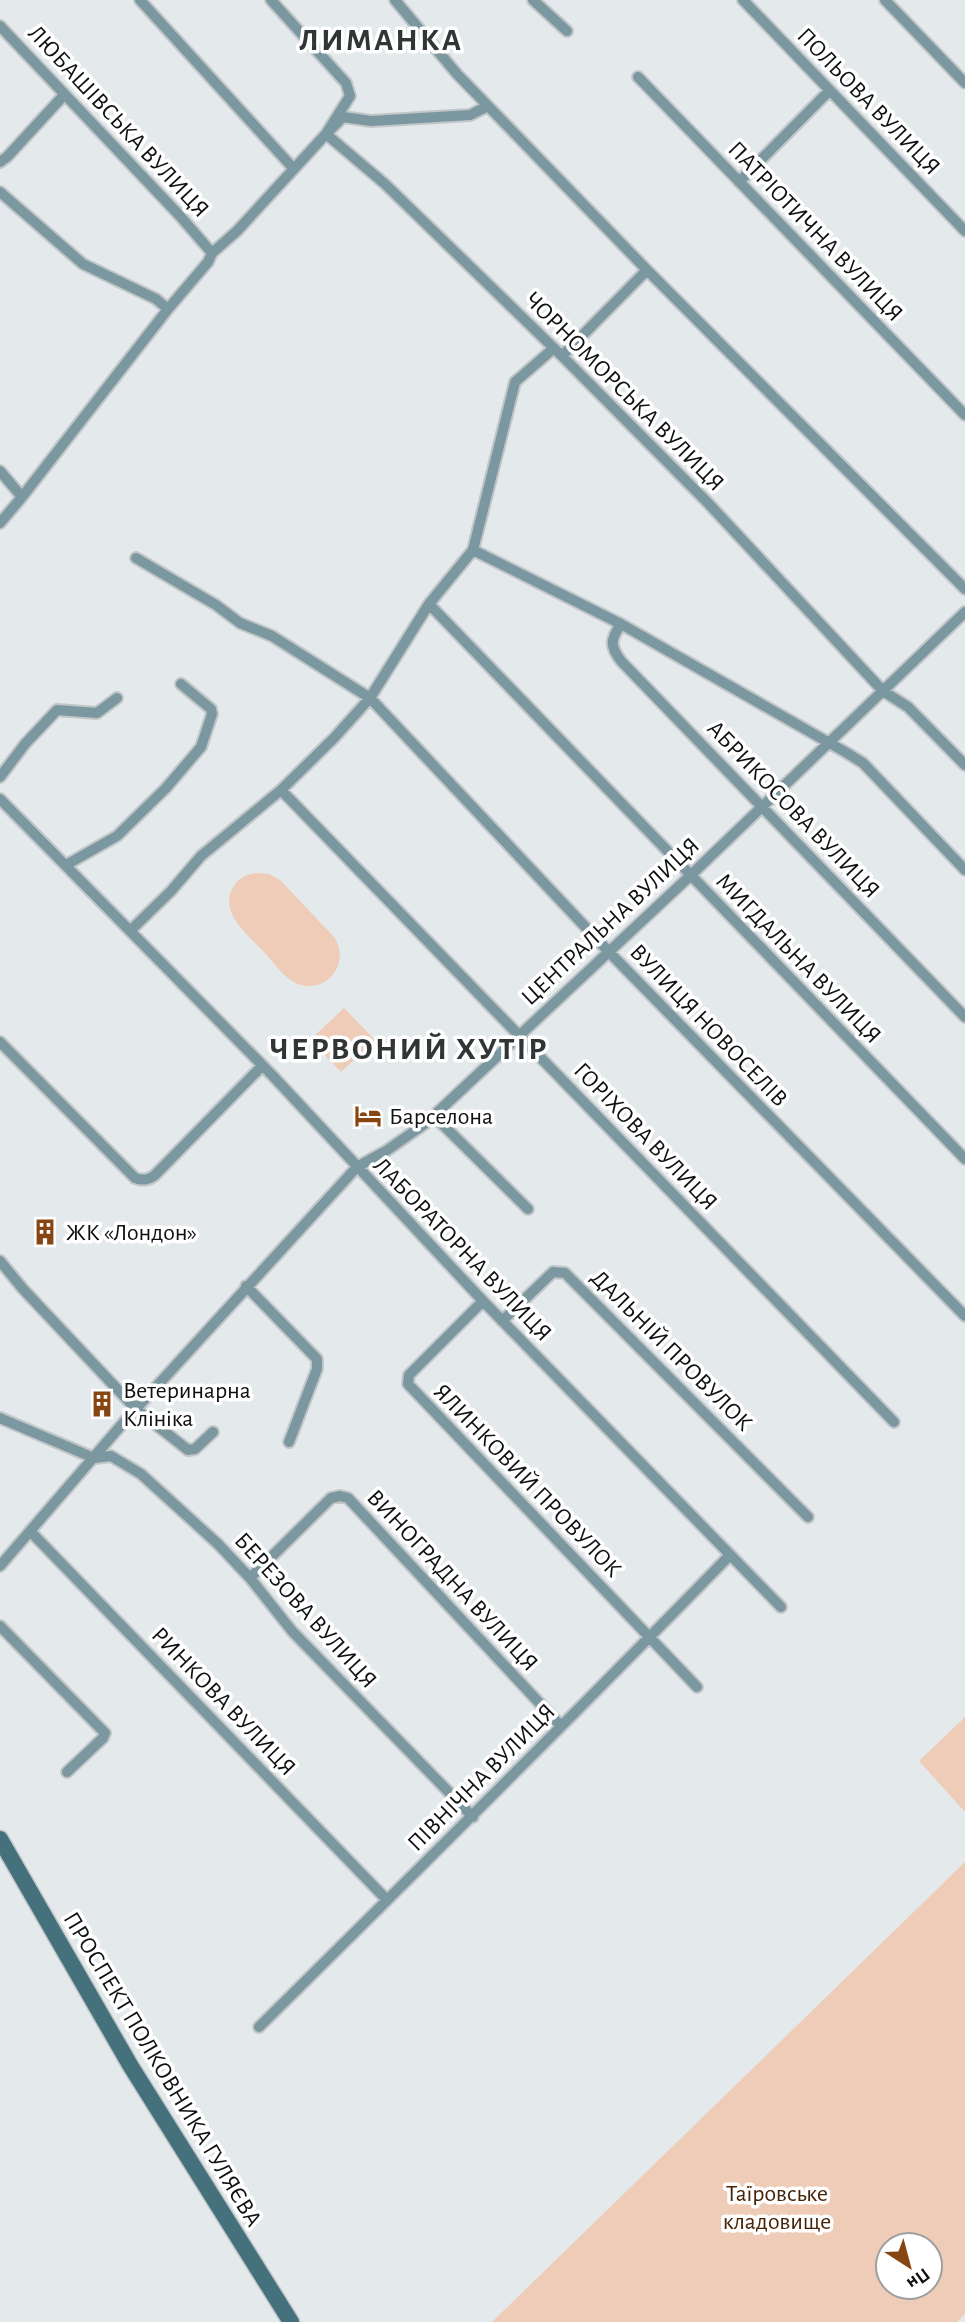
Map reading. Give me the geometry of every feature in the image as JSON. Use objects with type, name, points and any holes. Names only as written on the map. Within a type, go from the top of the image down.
[{"type":"main road","name":"ПРОСПЕКТ ПОЛКОВНИКА ГУЛЯЄВА","points":[[0,1839],[130,2064],[290,2322]]},
{"type":"street","points":[[140,0],[293,168]]},
{"type":"street","points":[[271,0],[350,90],[326,134]]},
{"type":"street","points":[[395,0],[457,74],[647,270],[965,589]]},
{"type":"street","points":[[533,0],[567,31]]},
{"type":"street","name":"ПОЛЬОВА ВУЛИЦЯ","points":[[743,0],[965,231]]},
{"type":"street","points":[[885,0],[965,83]]},
{"type":"street","name":"ЛЮБАШІВСЬКА ВУЛИЦЯ","points":[[0,26],[209,249]]},
{"type":"street","name":"ПАТРІОТИЧНА ВУЛИЦЯ","points":[[638,77],[965,415]]},
{"type":"street","points":[[739,182],[829,91]]},
{"type":"street","points":[[0,162],[64,95]]},
{"type":"street","points":[[0,523],[208,262],[209,249],[237,231],[343,117],[370,121],[470,115],[488,106]]},
{"type":"street","name":"ЧОРНОМОРСЬКА ВУЛИЦЯ","points":[[326,134],[385,184],[558,352],[708,502],[883,691],[908,707],[965,765]]},
{"type":"street","points":[[0,192],[83,264],[156,299],[168,309]]},
{"type":"street","points":[[131,930],[171,891],[201,856],[281,790],[370,698],[429,604],[472,550],[515,382],[558,352],[647,270]]},
{"type":"street","points":[[0,471],[22,497]]},
{"type":"street","name":"АБРИКОСОВА ВУЛИЦЯ","points":[[472,550],[621,624],[863,764],[965,870]]},
{"type":"street","name":"ВУЛИЦЯ НОВОСЕЛІВ","points":[[136,558],[216,605],[240,624],[272,636],[370,698],[608,951],[965,1316]]},
{"type":"street","name":"МИГДАЛЬНА ВУЛИЦЯ","points":[[429,604],[965,1159]]},
{"type":"street","name":"ЦЕНТРАЛЬНА ВУЛИЦЯ","points":[[2,1559],[356,1167],[386,1152],[433,1116],[763,807],[965,612]]},
{"type":"street","name":"АБРИКОСОВА ВУЛИЦЯ","points":[[621,624],[611,638],[611,644],[621,661],[965,1017]]},
{"type":"street","points":[[66,865],[117,836],[166,788],[201,747],[212,714],[211,709],[181,684]]},
{"type":"street","points":[[0,777],[25,744],[57,710],[97,713],[117,698]]},
{"type":"street","name":"ГОРІХОВА ВУЛИЦЯ","points":[[281,790],[894,1422]]},
{"type":"street","name":"ЛАБОРАТОРНА ВУЛИЦЯ","points":[[0,799],[131,930],[502,1321],[781,1607]]},
{"type":"street","points":[[0,1042],[41,1086],[140,1180],[155,1175],[262,1066]]},
{"type":"street","points":[[433,1116],[528,1209]]},
{"type":"street","points":[[0,1261],[136,1409],[188,1450],[195,1449],[213,1432]]},
{"type":"street","name":"ДАЛЬНІЙ ПРОВУЛОК","points":[[502,1321],[553,1272],[565,1273],[808,1517]]},
{"type":"street","points":[[246,1286],[317,1359],[317,1369],[289,1442]]},
{"type":"street","name":"ЯЛИНКОВИЙ ПРОВУЛОК","points":[[483,1301],[409,1375],[408,1384],[697,1687]]},
{"type":"street","name":"БЕРЕЗОВА ВУЛИЦЯ","points":[[1,1419],[94,1458],[111,1455],[141,1474],[195,1522],[250,1578],[292,1631],[473,1817]]},
{"type":"street","name":"ВИНОГРАДНА ВУЛИЦЯ","points":[[250,1578],[331,1498],[344,1496],[560,1725]]},
{"type":"street","name":"РИНКОВА ВУЛИЦЯ","points":[[30,1531],[387,1900]]},
{"type":"street","name":"ПІВНІЧНА ВУЛИЦЯ","points":[[259,2027],[473,1817],[560,1725],[730,1555]]},
{"type":"street","points":[[0,1626],[105,1733],[67,1772]]},
{"type":"green space","points":[[269,874],[280,880],[335,938],[339,960],[337,969],[328,980],[310,986],[290,980],[237,923],[229,905],[234,886],[247,875]]},
{"type":"green space","points":[[344,1008],[375,1040],[341,1072],[310,1040]]},
{"type":"green space","points":[[965,1717],[965,1812],[919,1761]]},
{"type":"green space","name":"Таїровське кладовище","points":[[965,1862],[965,2314],[957,2322],[492,2322]]},
{"type":"place","name":"Барселона","points":[[368,1116]]},
{"type":"place","name":"ЖК «Лондон»","points":[[45,1232]]},
{"type":"place","name":"Ветеринарна Клініка","points":[[102,1404]]},
{"type":"district","name":"ЛИМАНКА","points":[[381,39]]},
{"type":"district","name":"ЧЕРВОНИЙ ХУТІР","points":[[409,1048]]}]
